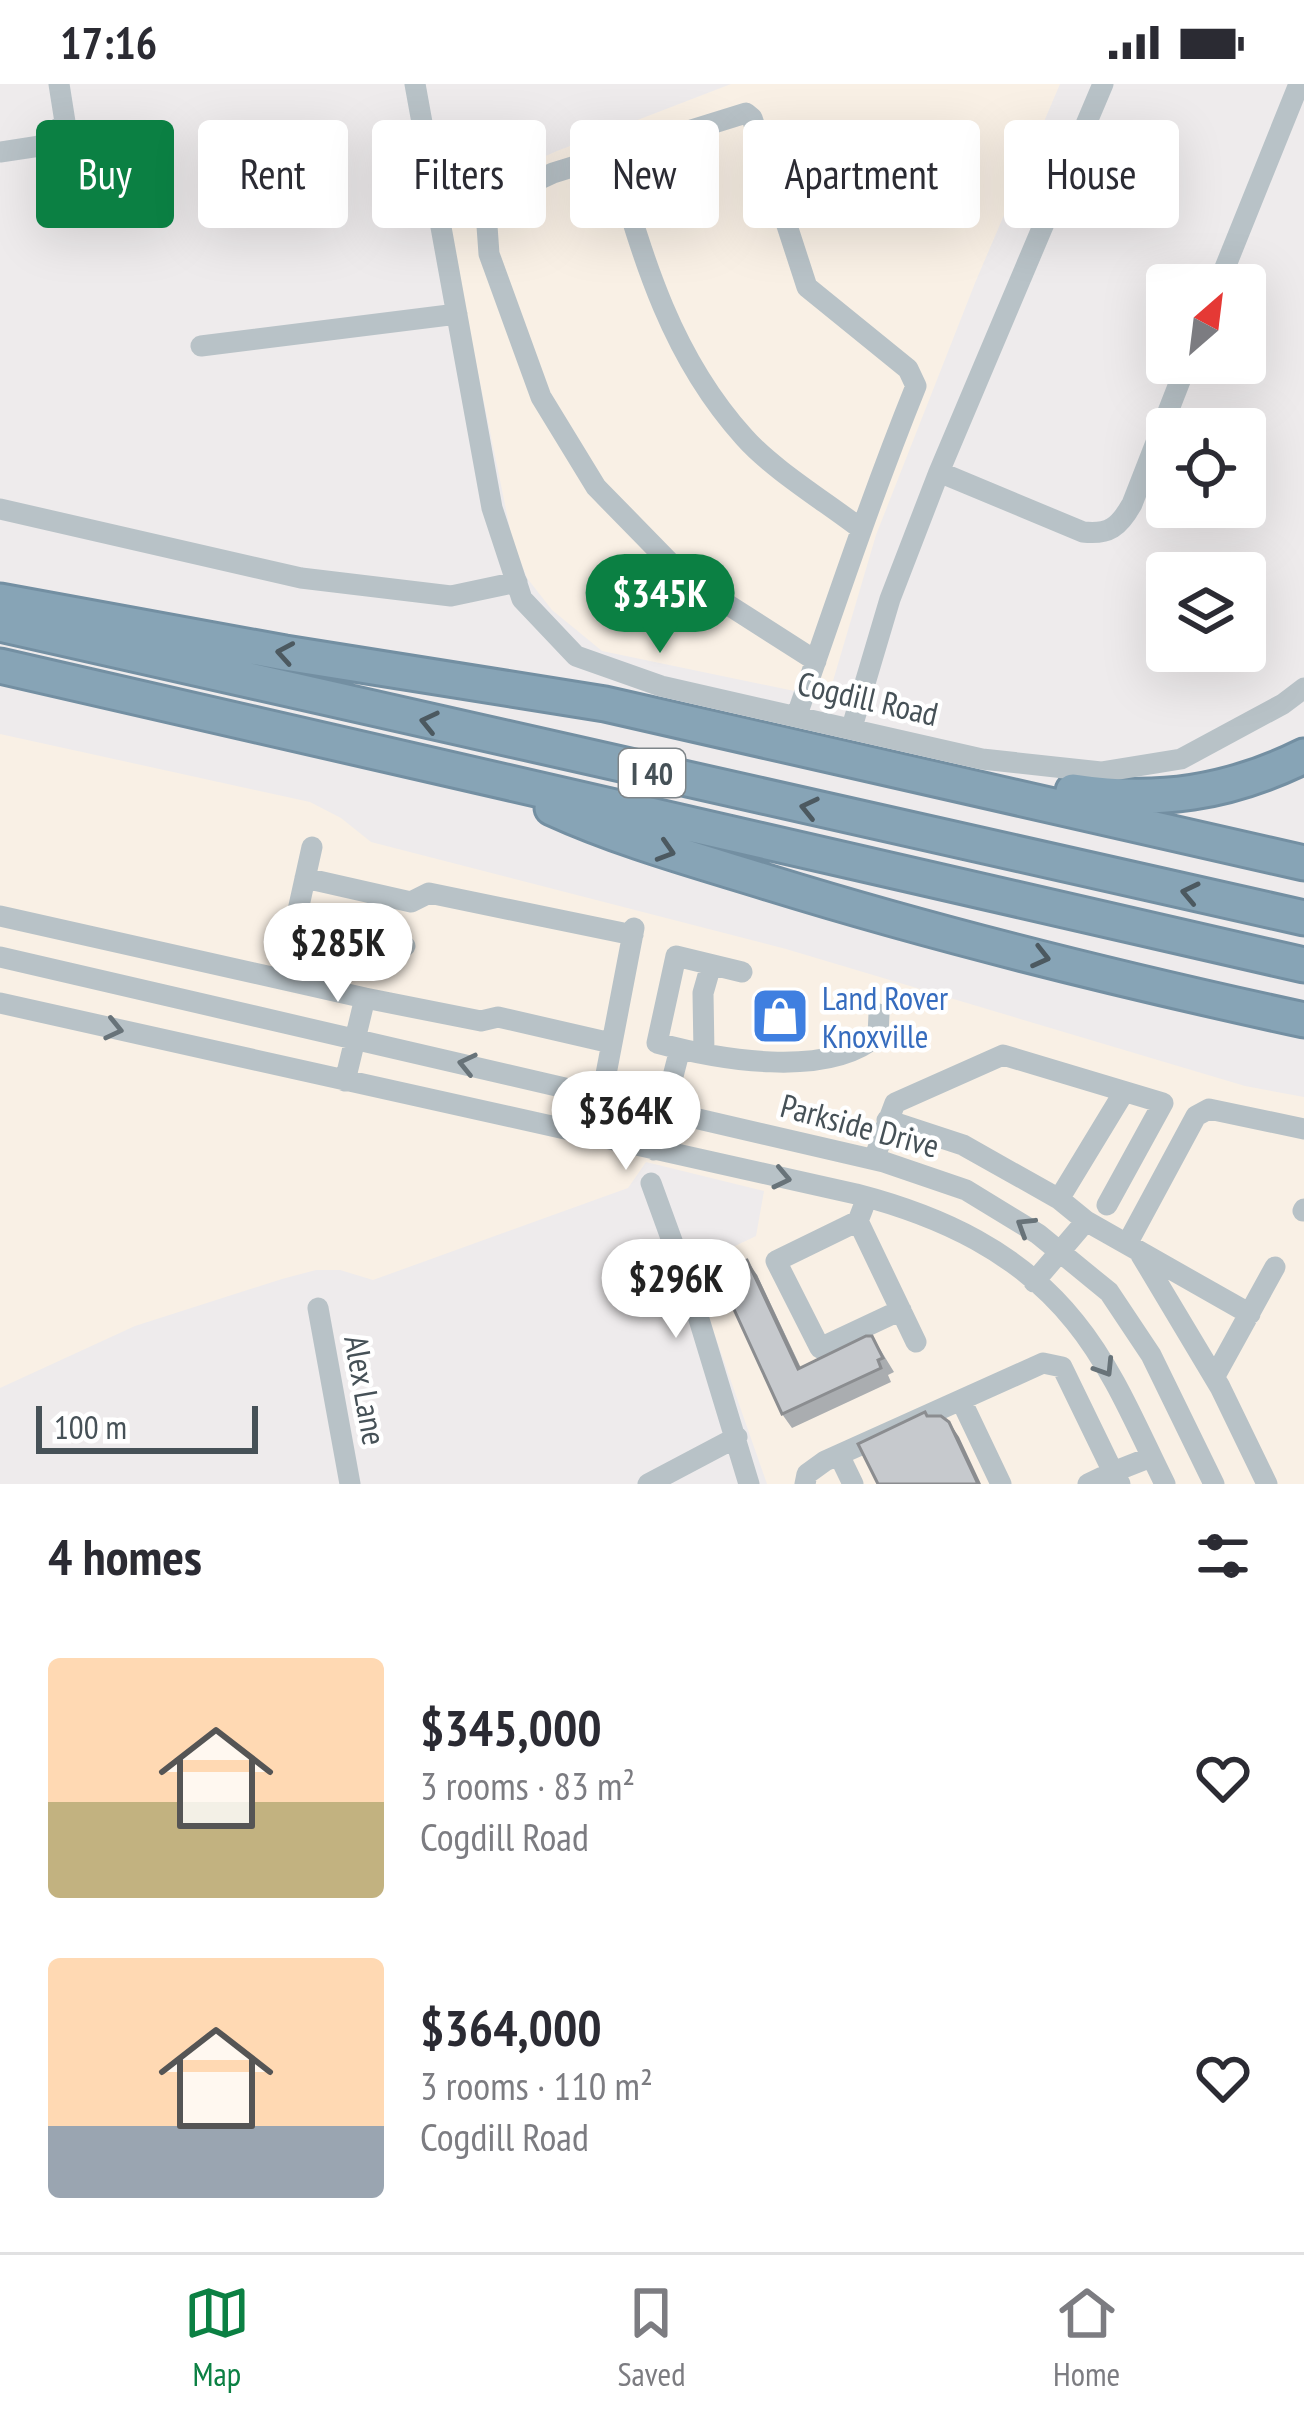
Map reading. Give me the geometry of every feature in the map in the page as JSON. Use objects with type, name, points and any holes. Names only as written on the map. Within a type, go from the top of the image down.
[{"type":"highway","points":[[0,601],[1114,796],[1153,798],[1206,791],[1250,780],[1304,756]]},
{"type":"highway","name":"I 40","points":[[0,624],[1304,918]]},
{"type":"highway","name":"I 40","points":[[0,666],[1304,965]]},
{"type":"highway","points":[[605,704],[1304,863]]},
{"type":"highway","points":[[480,776],[632,841],[818,898],[1078,967],[1304,1020]]},
{"type":"street","points":[[0,152],[40,146],[65,122],[59,84]]},
{"type":"street","name":"Cogdill Road","points":[[415,84],[492,508],[523,599],[576,656],[661,686],[982,759],[1101,772],[1180,759],[1304,688]]},
{"type":"street","points":[[852,727],[917,524],[1103,84]]},
{"type":"street","points":[[1226,264],[1299,84]]},
{"type":"street","points":[[719,121],[746,113],[752,118],[807,287],[908,369],[916,386],[797,715]]},
{"type":"street","points":[[570,168],[493,201],[487,226],[489,254],[542,397],[596,488],[683,575],[816,661]]},
{"type":"street","points":[[634,228],[679,349],[746,440],[861,529]]},
{"type":"street","points":[[201,346],[457,314]]},
{"type":"street","points":[[939,472],[1083,532],[1103,534],[1120,524],[1178,384]]},
{"type":"street","points":[[0,509],[301,578],[451,596],[517,582]]},
{"type":"street","points":[[283,978],[313,847]]},
{"type":"street","points":[[305,878],[411,902],[429,893],[634,931],[602,1095]]},
{"type":"street","points":[[0,916],[365,998],[482,1022],[498,1017],[611,1043]]},
{"type":"street","points":[[296,921],[405,946]]},
{"type":"street","points":[[742,973],[676,956],[657,1043],[743,1062],[844,1057],[878,1035],[879,1014]]},
{"type":"street","name":"Parkside Drive","points":[[0,957],[663,1109],[874,1160],[966,1190],[1039,1234],[1109,1292],[1151,1355],[1214,1484]]},
{"type":"street","points":[[704,1052],[702,1012],[711,965]]},
{"type":"street","points":[[344,1081],[365,998]]},
{"type":"street","name":"Parkside Drive","points":[[0,1003],[867,1197],[966,1232],[1034,1282],[1075,1322],[1112,1378],[1165,1484]]},
{"type":"street","points":[[654,1150],[680,1049]]},
{"type":"street","points":[[874,1160],[895,1103],[996,1055],[1162,1103],[1107,1205]]},
{"type":"street","points":[[1059,1199],[1124,1092]]},
{"type":"street","points":[[1132,1247],[1196,1116],[1209,1109],[1304,1129]]},
{"type":"street","points":[[887,1120],[963,1145],[1250,1314]]},
{"type":"street","points":[[651,1184],[749,1484]]},
{"type":"street","points":[[867,1197],[858,1221],[776,1261],[820,1348],[901,1310]]},
{"type":"street","points":[[858,1221],[916,1342]]},
{"type":"street","points":[[1034,1282],[1085,1221]]},
{"type":"street","points":[[1132,1247],[1215,1376],[1267,1484]]},
{"type":"street","points":[[1215,1376],[1275,1267]]},
{"type":"street","name":"Alex Lane","points":[[318,1308],[350,1484]]},
{"type":"street","points":[[805,1484],[807,1474],[839,1455],[1042,1364],[1062,1367],[1117,1478]]},
{"type":"street","points":[[961,1400],[1000,1484]]},
{"type":"street","points":[[648,1484],[736,1437]]},
{"type":"street","points":[[839,1455],[853,1484]]},
{"type":"street","points":[[1088,1484],[1117,1478],[1151,1457]]},
{"type":"shaded area","points":[[731,84],[1060,84],[1045,120],[1004,120],[1004,215],[876,535],[828,698],[602,651],[552,610],[527,578],[512,539],[449,228],[546,228],[546,156],[570,146],[570,228],[719,228],[719,120],[638,120]]},
{"type":"shaded area","points":[[0,734],[310,802],[341,818],[371,842],[786,949],[1245,1086],[1304,1097],[1304,1484],[767,1484],[691,1267],[756,1236],[764,1191],[646,1162],[628,1188],[373,1280],[340,1270],[316,1270],[282,1279],[135,1326],[0,1388]]},
{"type":"building","points":[[738,1257],[741,1262],[747,1260],[798,1369],[866,1336],[872,1336],[883,1358],[878,1360],[881,1368],[782,1414],[715,1268]]},
{"type":"building","points":[[925,1412],[949,1422],[978,1484],[878,1484],[858,1444]]},
{"type":"place","name":"Land Rover Knoxville","points":[[780,1016]]}]
